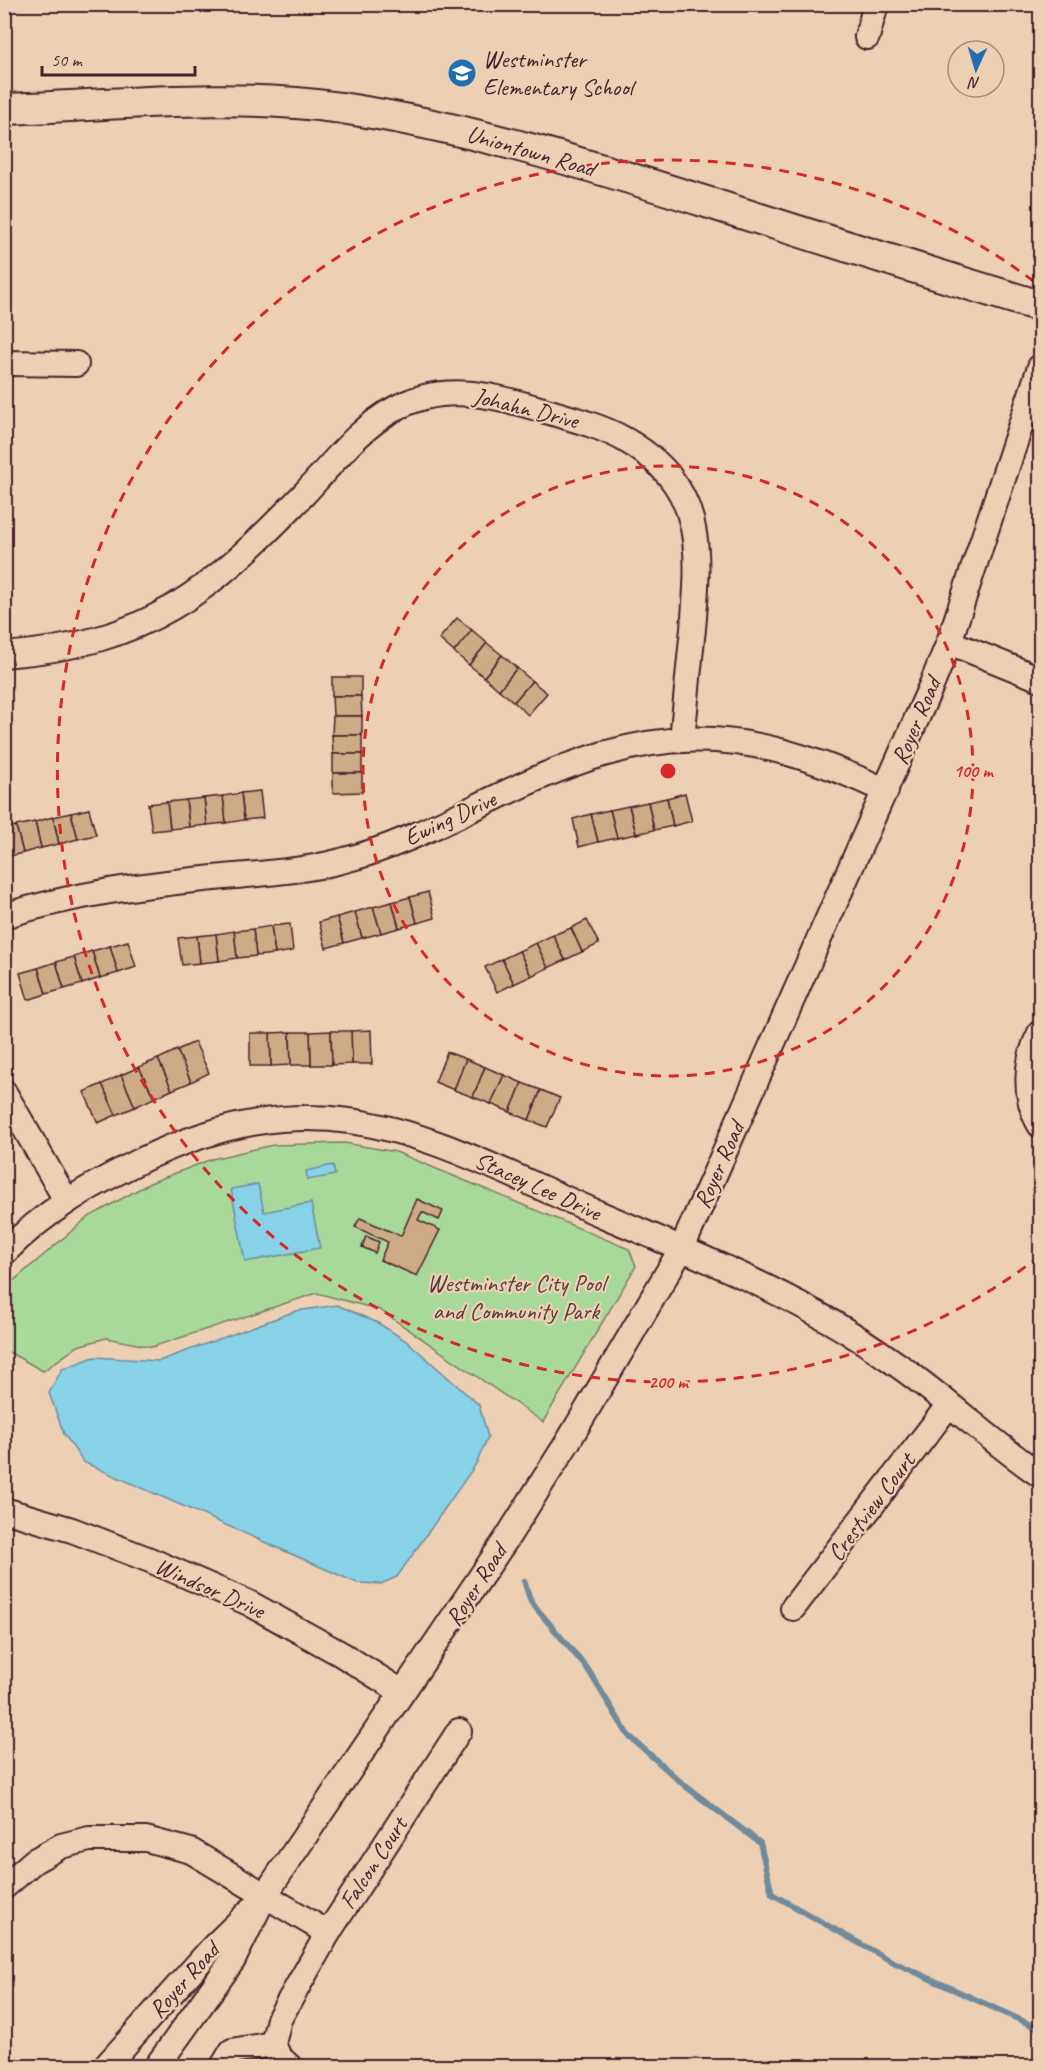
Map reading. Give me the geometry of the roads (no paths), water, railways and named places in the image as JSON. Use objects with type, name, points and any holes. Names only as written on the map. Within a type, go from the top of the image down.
[{"type":"main road","name":"Uniontown Road","points":[[4,109],[205,101],[276,101],[340,108],[444,127],[547,154],[1041,306]]},
{"type":"street","points":[[867,37],[876,4]]},
{"type":"street","points":[[4,363],[76,364]]},
{"type":"street","name":"Royer Road","points":[[157,2067],[233,1960],[265,1895],[402,1692],[444,1634],[556,1460],[682,1248],[886,791],[949,642],[1041,367]]},
{"type":"street","name":"Johahn Drive","points":[[4,655],[48,652],[93,642],[171,609],[195,596],[233,565],[367,428],[396,408],[433,395],[464,392],[496,396],[622,438],[650,457],[671,478],[685,499],[695,530],[698,566],[682,739]]},
{"type":"street","points":[[949,642],[1041,680]]},
{"type":"street","name":"Ewing Drive","points":[[4,916],[50,902],[104,890],[295,870],[339,862],[411,837],[572,764],[621,748],[682,739],[759,745],[810,758],[886,791]]},
{"type":"street","points":[[1041,1033],[1030,1063],[1028,1090],[1041,1125]]},
{"type":"street","points":[[4,1092],[66,1200]]},
{"type":"street","name":"Stacey Lee Drive","points":[[4,1253],[21,1236],[66,1200],[115,1173],[202,1135],[243,1124],[290,1117],[328,1117],[376,1124],[419,1136],[682,1248],[809,1308],[894,1362],[948,1406],[1041,1475]]},
{"type":"street","name":"Crestview Court","points":[[793,1608],[948,1406]]},
{"type":"street","name":"Windsor Drive","points":[[4,1510],[72,1530],[150,1560],[249,1603],[341,1654],[402,1692]]},
{"type":"street","name":"Falcon Court","points":[[4,1887],[34,1861],[61,1846],[89,1839],[118,1837],[166,1842],[191,1851],[328,1933],[459,1731]]},
{"type":"street","name":"Royer Road","points":[[106,2067],[213,1947],[265,1895]]},
{"type":"street","points":[[289,2067],[279,2057],[273,2043],[279,2019],[328,1933]]},
{"type":"street","points":[[222,2067],[232,2051],[273,2043]]},
{"type":"water","points":[[333,1165],[335,1175],[308,1180],[306,1171]]},
{"type":"water","points":[[258,1184],[264,1212],[311,1203],[320,1248],[245,1262],[231,1189]]},
{"type":"water","points":[[337,1305],[378,1323],[408,1342],[479,1405],[488,1437],[476,1464],[397,1577],[381,1584],[357,1583],[83,1462],[64,1434],[49,1393],[62,1369],[94,1357],[159,1361],[296,1311]]},
{"type":"waterway","points":[[524,1581],[531,1602],[587,1668],[628,1735],[684,1785],[760,1843],[772,1894],[889,1960],[1040,2029]]},
{"type":"place","name":"Westminster Elementary School","points":[[462,73]]},
{"type":"park label","name":"Westminster City Pool and Community Park","points":[[516,1297]]}]
